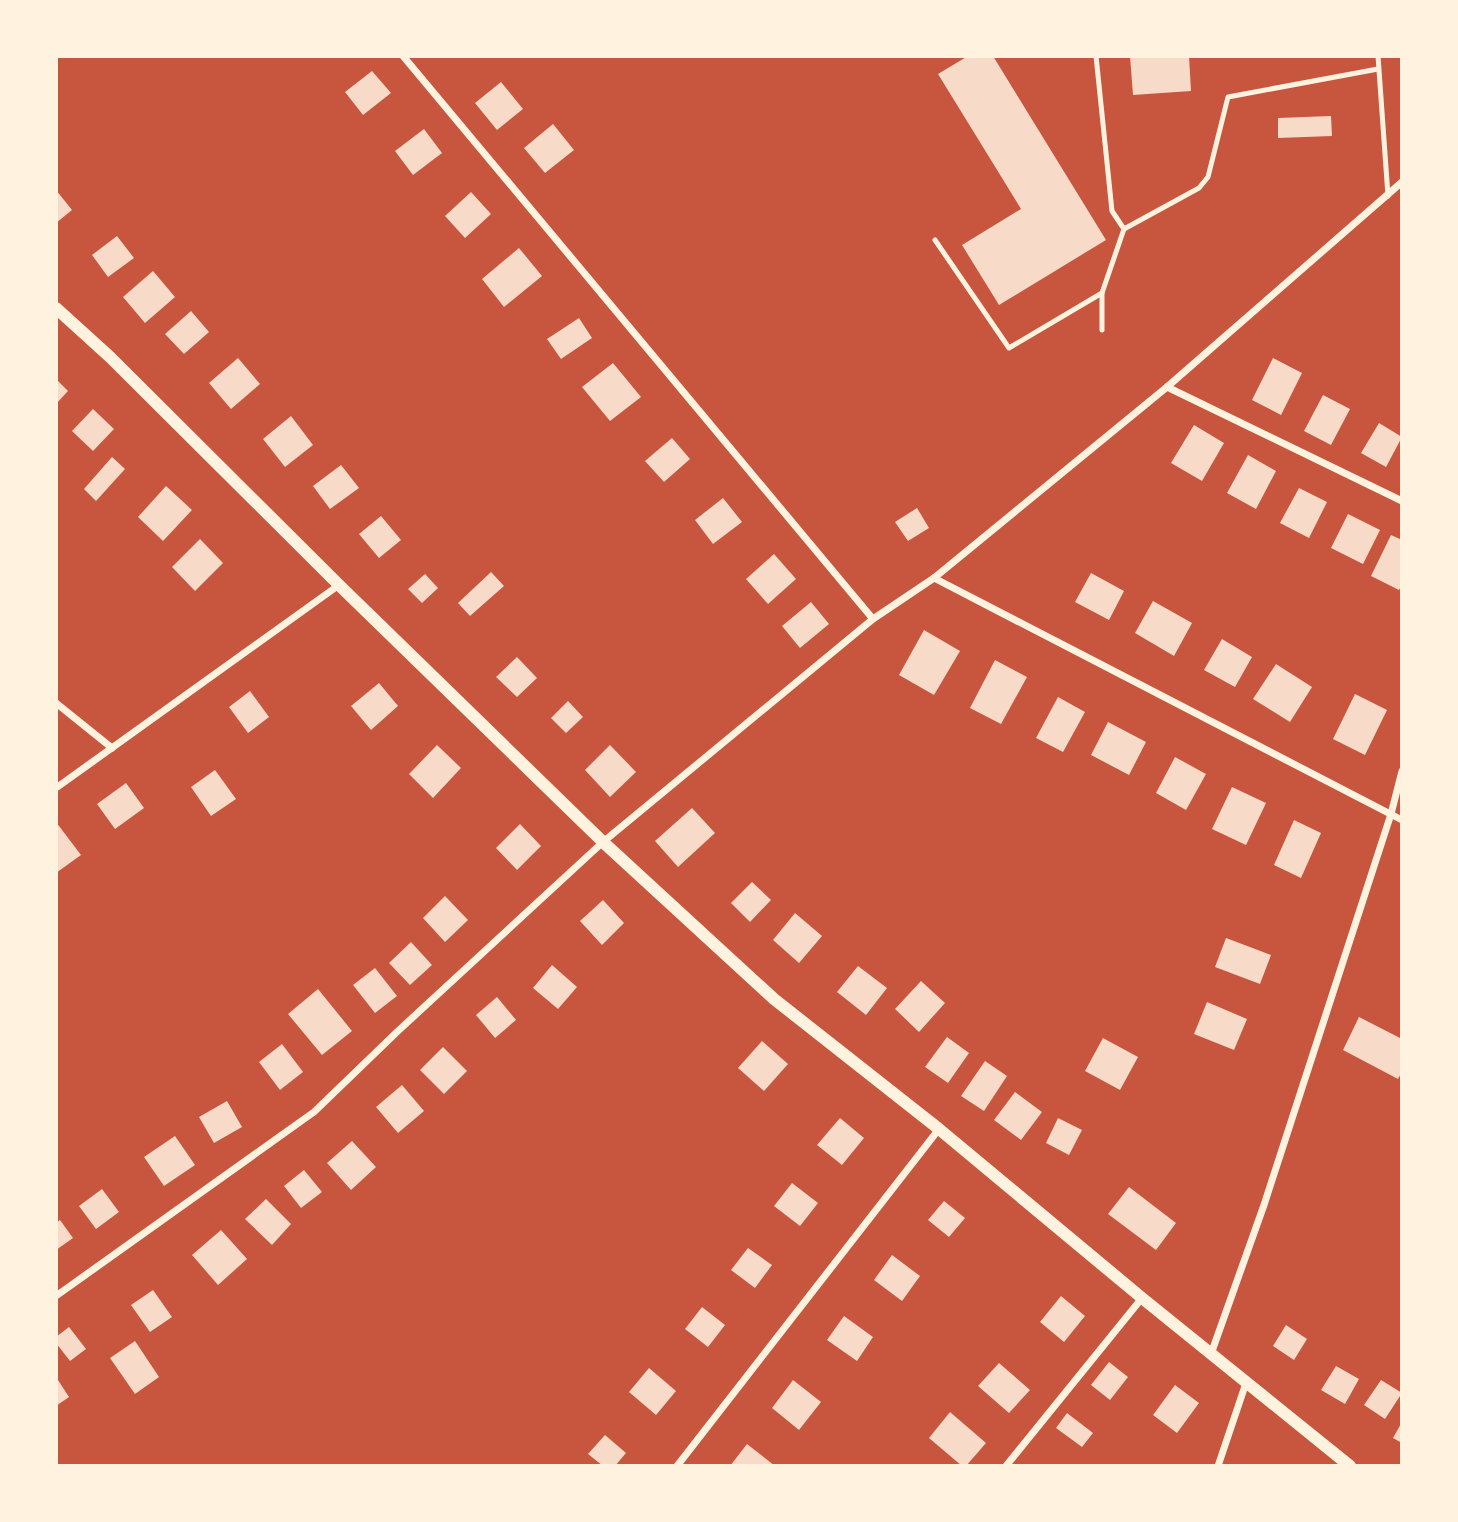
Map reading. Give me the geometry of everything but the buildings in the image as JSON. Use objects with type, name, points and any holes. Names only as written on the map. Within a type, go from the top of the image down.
[{"type":"street","points":[[403,56],[873,619]]},
{"type":"street","points":[[56,1296],[314,1112],[603,842],[873,619],[934,578],[1167,387],[1402,182]]},
{"type":"street","points":[[56,308],[110,357],[603,842],[774,999],[939,1129],[1350,1466]]},
{"type":"street","points":[[1167,387],[1402,501]]},
{"type":"street","points":[[934,578],[1402,820]]},
{"type":"street","points":[[56,788],[339,585]]},
{"type":"street","points":[[56,703],[112,748]]},
{"type":"street","points":[[1211,1354],[1264,1205],[1391,814],[1402,771]]},
{"type":"street","points":[[677,1466],[939,1129]]},
{"type":"street","points":[[1006,1466],[1142,1298]]},
{"type":"street","points":[[1218,1466],[1246,1383]]},
{"type":"lane","points":[[1096,56],[1112,211],[1125,229]]},
{"type":"lane","points":[[1378,56],[1388,196]]},
{"type":"lane","points":[[1102,330],[1102,293],[1125,229],[1199,188],[1208,177],[1228,97],[1378,69]]},
{"type":"lane","points":[[935,240],[1009,348],[1102,293]]}]
